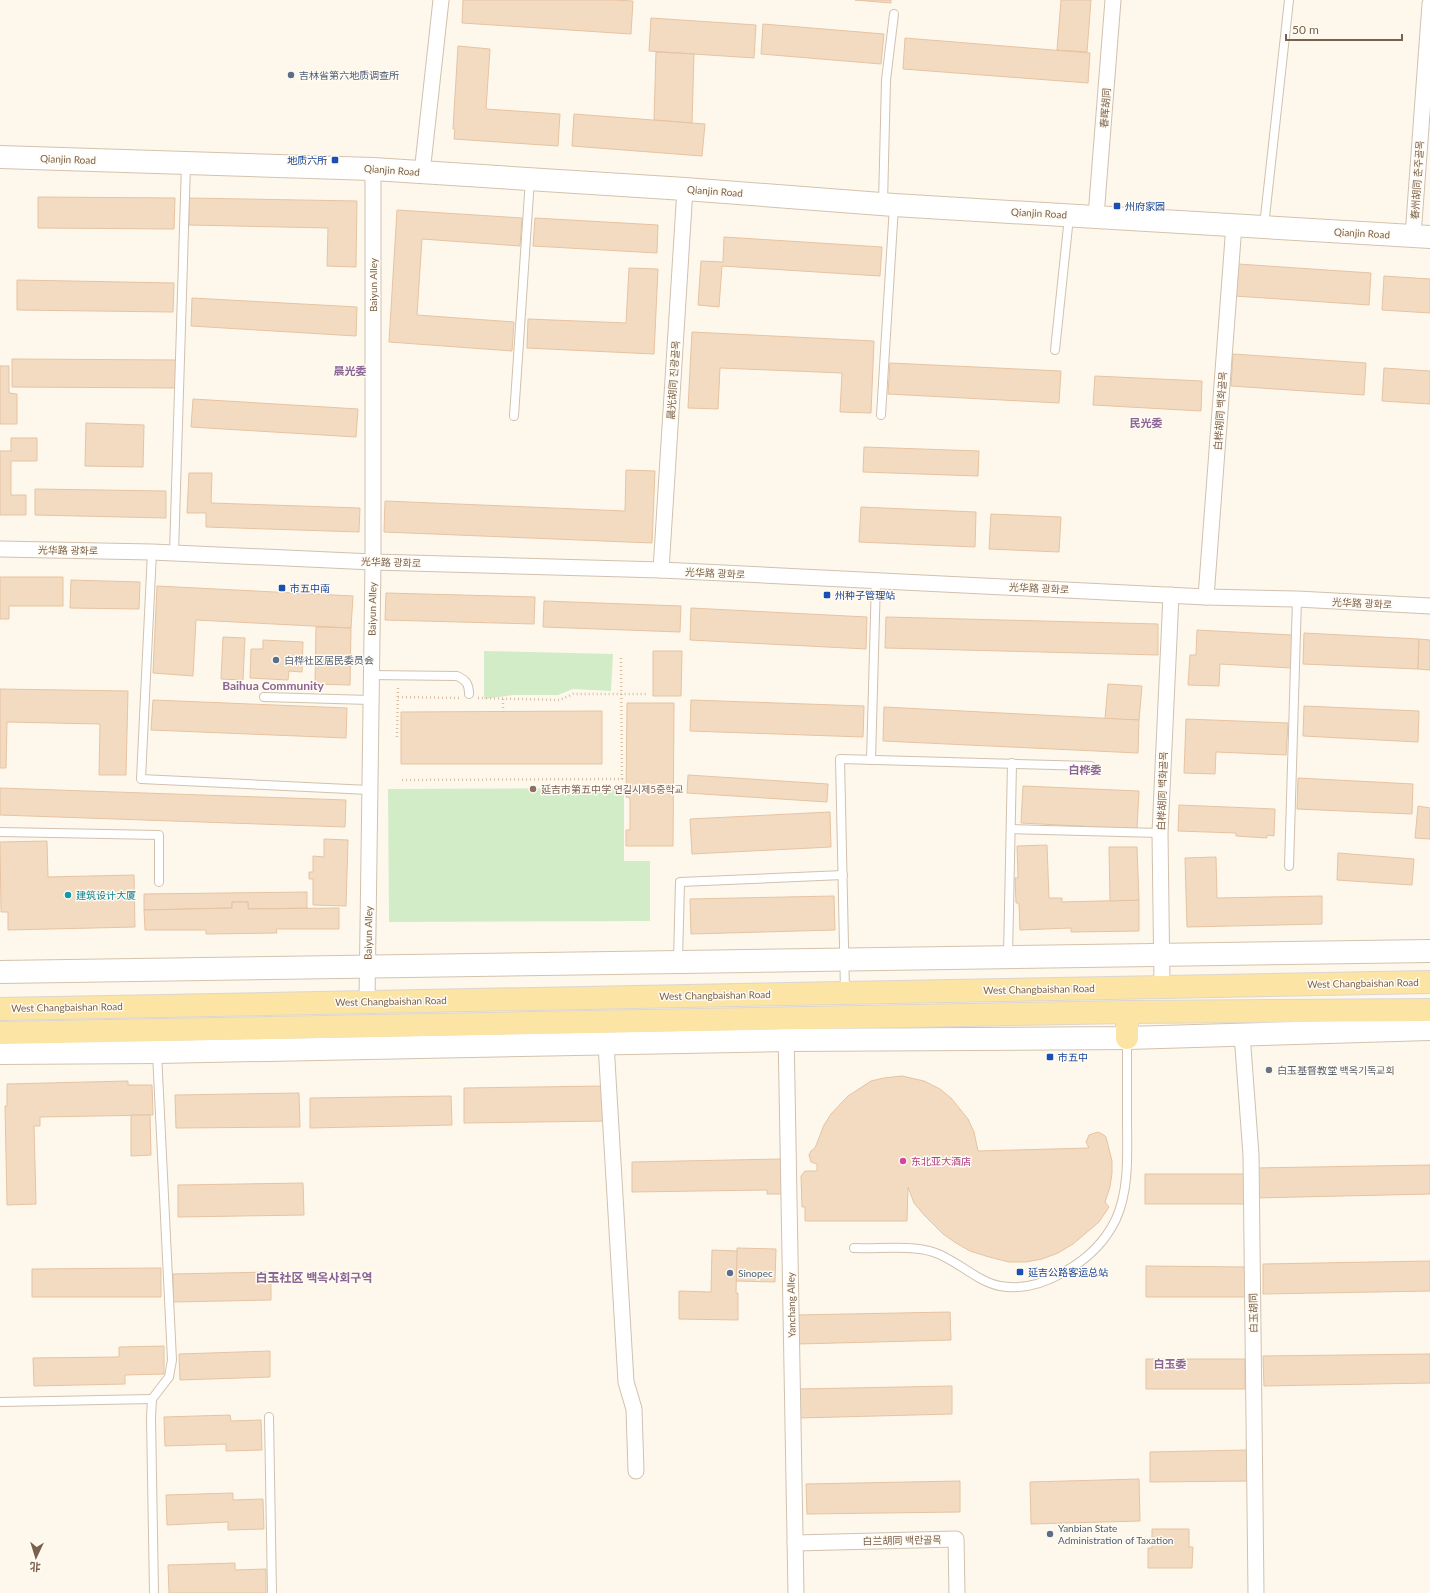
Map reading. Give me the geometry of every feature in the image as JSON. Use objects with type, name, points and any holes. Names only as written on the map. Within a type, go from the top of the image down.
[{"type":"main road","name":"West Changbaishan Road","points":[[0,1009],[1430,982]]},
{"type":"main road","points":[[0,1033],[1127,1012],[1430,1010]]},
{"type":"main road","points":[[1127,1012],[1127,1038]]},
{"type":"street","points":[[422,172],[441,0]]},
{"type":"street","name":"春晖胡同","points":[[1096,216],[1113,0]]},
{"type":"street","name":"春州胡同 춘주골목","points":[[1422,236],[1430,4]]},
{"type":"street","name":"Qianjin Road","points":[[0,157],[373,169],[889,204],[1422,236]]},
{"type":"street","name":"Baiyun Alley","points":[[367,1002],[373,562],[373,169]]},
{"type":"street","name":"晨光胡同 진광골목","points":[[661,570],[685,189]]},
{"type":"street","name":"白桦胡同 백화골목","points":[[1206,597],[1234,225]]},
{"type":"street","name":"光华路 광화로","points":[[0,549],[152,552],[373,562],[661,570],[1206,597],[1430,606]]},
{"type":"street","name":"白桦胡同 백화골목","points":[[1162,987],[1160,832],[1171,595]]},
{"type":"street","points":[[0,972],[367,965],[1161,956],[1430,951]]},
{"type":"street","name":"Yanchang Alley","points":[[786,1018],[796,1593]]},
{"type":"street","points":[[0,1053],[157,1052],[786,1040],[1127,1038],[1430,1029]]},
{"type":"street","name":"白玉胡同","points":[[1242,1034],[1251,1155],[1256,1593]]},
{"type":"street","points":[[606,1044],[626,1382],[634,1409],[636,1471]]},
{"type":"street","name":"白兰胡同 백란골목","points":[[795,1543],[956,1539],[957,1593]]},
{"type":"lane","points":[[1264,227],[1289,0]]},
{"type":"lane","points":[[881,415],[889,204],[886,80],[894,14]]},
{"type":"lane","points":[[174,553],[186,163]]},
{"type":"lane","points":[[514,416],[530,179]]},
{"type":"lane","points":[[1055,350],[1069,214]]},
{"type":"lane","points":[[152,552],[141,779],[370,790]]},
{"type":"lane","points":[[871,760],[876,580]]},
{"type":"lane","points":[[1289,866],[1297,600]]},
{"type":"lane","points":[[371,675],[457,676],[463,678],[467,682],[469,697]]},
{"type":"lane","points":[[264,697],[370,700]]},
{"type":"lane","points":[[845,993],[840,759],[1091,766]]},
{"type":"lane","points":[[1008,957],[1012,763]]},
{"type":"lane","points":[[1011,828],[1160,832]]},
{"type":"lane","points":[[0,832],[159,835],[159,882]]},
{"type":"lane","points":[[678,961],[680,882],[843,875]]},
{"type":"lane","points":[[854,1248],[918,1249],[932,1252],[999,1286],[1017,1287],[1038,1284],[1056,1277],[1075,1266],[1091,1253],[1107,1234],[1116,1218],[1122,1200],[1126,1178],[1127,1038]]},
{"type":"lane","points":[[154,1593],[152,1399],[169,1377],[172,1360],[157,1052]]},
{"type":"lane","points":[[0,1402],[152,1399]]},
{"type":"lane","points":[[269,1417],[272,1593]]},
{"type":"path","points":[[402,780],[622,779],[621,657]]},
{"type":"path","points":[[397,737],[398,675]]},
{"type":"path","points":[[398,697],[469,697],[560,700],[573,694],[646,694]]},
{"type":"path","points":[[503,699],[503,712]]},
{"type":"green space","points":[[484,651],[613,654],[611,691],[573,689],[558,695],[513,695],[484,699]]},
{"type":"green space","points":[[624,788],[624,861],[650,861],[650,921],[389,922],[388,789]]},
{"type":"building","points":[[463,0],[633,1],[631,34],[462,23]]},
{"type":"building","points":[[855,0],[891,0],[891,3]]},
{"type":"building","points":[[1061,0],[1091,0],[1087,52],[1057,50]]},
{"type":"building","points":[[651,18],[756,25],[754,58],[649,51]]},
{"type":"building","points":[[763,24],[884,34],[881,64],[761,54]]},
{"type":"building","points":[[905,38],[1090,53],[1088,83],[903,69]]},
{"type":"building","points":[[458,46],[490,49],[486,109],[560,114],[558,146],[454,139],[455,129],[453,129]]},
{"type":"building","points":[[656,52],[694,54],[692,123],[654,120]]},
{"type":"building","points":[[574,114],[705,124],[702,156],[572,146]]},
{"type":"building","points":[[38,197],[175,198],[174,229],[38,228]]},
{"type":"building","points":[[189,198],[357,201],[356,267],[327,266],[328,228],[189,225]]},
{"type":"building","points":[[397,210],[522,218],[520,246],[422,239],[417,315],[514,322],[512,351],[389,342]]},
{"type":"building","points":[[535,218],[658,225],[657,253],[533,246]]},
{"type":"building","points":[[724,237],[882,247],[880,276],[722,266],[719,307],[698,305],[701,261],[723,262]]},
{"type":"building","points":[[1238,264],[1371,273],[1369,305],[1235,296]]},
{"type":"building","points":[[629,268],[658,269],[654,354],[527,348],[528,319],[626,323]]},
{"type":"building","points":[[1384,276],[1430,279],[1430,313],[1382,310]]},
{"type":"building","points":[[17,280],[174,283],[173,312],[17,310]]},
{"type":"building","points":[[192,298],[357,307],[356,336],[191,326]]},
{"type":"building","points":[[692,332],[874,341],[871,413],[840,412],[842,373],[720,368],[718,409],[688,408]]},
{"type":"building","points":[[1233,354],[1366,363],[1364,395],[1231,386]]},
{"type":"building","points":[[12,359],[177,360],[177,388],[12,387]]},
{"type":"building","points":[[890,363],[1061,371],[1059,403],[888,394]]},
{"type":"building","points":[[0,366],[9,366],[9,393],[17,394],[17,424],[0,424]]},
{"type":"building","points":[[1384,368],[1430,371],[1430,404],[1382,401]]},
{"type":"building","points":[[1095,376],[1202,381],[1201,411],[1093,405]]},
{"type":"building","points":[[193,399],[358,409],[356,437],[191,427]]},
{"type":"building","points":[[86,423],[144,425],[143,467],[85,466]]},
{"type":"building","points":[[11,438],[37,438],[37,461],[11,461],[11,495],[26,495],[26,515],[0,515],[0,451],[11,451]]},
{"type":"building","points":[[864,447],[979,451],[978,476],[863,472]]},
{"type":"building","points":[[626,470],[655,471],[652,543],[384,532],[385,501],[625,511]]},
{"type":"building","points":[[189,473],[212,473],[211,503],[360,508],[359,532],[206,527],[206,513],[187,513]]},
{"type":"building","points":[[35,489],[166,491],[166,518],[35,515]]},
{"type":"building","points":[[861,507],[976,512],[975,547],[859,542]]},
{"type":"building","points":[[991,514],[1061,517],[1059,552],[989,549]]},
{"type":"building","points":[[0,577],[63,577],[63,606],[9,606],[9,619],[0,619]]},
{"type":"building","points":[[71,580],[140,582],[139,609],[70,608]]},
{"type":"building","points":[[157,586],[353,596],[351,628],[196,620],[193,676],[153,673]]},
{"type":"building","points":[[386,593],[535,597],[534,624],[385,620]]},
{"type":"building","points":[[544,601],[681,606],[680,632],[543,627]]},
{"type":"building","points":[[691,608],[867,617],[866,649],[690,640]]},
{"type":"building","points":[[886,617],[1158,624],[1158,655],[885,648]]},
{"type":"building","points":[[316,627],[351,628],[350,685],[315,684]]},
{"type":"building","points":[[1197,630],[1292,635],[1291,668],[1220,664],[1219,686],[1188,685],[1190,655],[1196,655]]},
{"type":"building","points":[[1304,633],[1419,639],[1418,669],[1303,664]]},
{"type":"building","points":[[223,637],[245,638],[243,680],[221,679]]},
{"type":"building","points":[[1419,639],[1430,640],[1430,670],[1418,669]]},
{"type":"building","name":"白桦社区居民委员会","points":[[263,640],[303,642],[302,672],[289,671],[288,680],[250,678],[251,649],[263,649]]},
{"type":"building","points":[[653,651],[682,651],[681,696],[653,696]]},
{"type":"building","points":[[1108,684],[1142,686],[1139,720],[1105,719]]},
{"type":"building","points":[[0,689],[128,691],[126,775],[99,775],[100,724],[7,722],[6,768],[0,768]]},
{"type":"building","points":[[153,700],[347,708],[346,738],[151,730]]},
{"type":"building","points":[[691,700],[864,706],[863,737],[690,731]]},
{"type":"building","points":[[627,703],[674,703],[673,846],[626,846],[626,830],[630,830],[630,798],[626,797]]},
{"type":"building","points":[[1304,706],[1419,711],[1418,742],[1303,736]]},
{"type":"building","points":[[884,707],[1139,720],[1138,753],[883,741]]},
{"type":"building","points":[[602,711],[602,764],[401,764],[401,712]]},
{"type":"building","points":[[1186,719],[1288,723],[1286,755],[1216,752],[1215,774],[1184,773]]},
{"type":"building","points":[[688,775],[828,784],[827,802],[687,793]]},
{"type":"building","points":[[1298,778],[1413,784],[1412,814],[1297,809]]},
{"type":"building","points":[[1023,786],[1139,791],[1137,829],[1021,823]]},
{"type":"building","points":[[0,788],[346,800],[345,827],[0,815]]},
{"type":"building","points":[[1179,805],[1275,809],[1274,836],[1267,835],[1267,838],[1236,836],[1236,833],[1178,831]]},
{"type":"building","points":[[1418,806],[1430,808],[1430,839],[1415,838]]},
{"type":"building","points":[[830,812],[831,847],[692,854],[690,819]]},
{"type":"building","points":[[324,839],[348,840],[346,906],[313,905],[313,879],[309,879],[309,872],[313,872],[313,856],[324,857]]},
{"type":"building","name":"建筑设计大厦","points":[[47,841],[48,877],[134,875],[135,927],[8,930],[8,912],[1,912],[0,842]]},
{"type":"building","points":[[1047,845],[1049,898],[1062,898],[1062,902],[1139,900],[1139,931],[1071,932],[1071,928],[1020,930],[1019,903],[1016,903],[1015,878],[1018,878],[1017,846]]},
{"type":"building","points":[[1109,847],[1137,847],[1139,900],[1110,901]]},
{"type":"building","points":[[1338,853],[1414,859],[1412,885],[1337,880]]},
{"type":"building","points":[[1216,857],[1217,898],[1322,896],[1322,924],[1187,927],[1185,858]]},
{"type":"building","points":[[307,892],[307,908],[248,909],[248,902],[232,902],[232,908],[144,910],[144,894]]},
{"type":"building","points":[[834,896],[835,930],[691,934],[690,899]]},
{"type":"building","points":[[232,902],[248,902],[248,909],[339,908],[339,929],[276,929],[277,933],[206,934],[206,930],[145,930],[144,910],[232,908]]},
{"type":"building","points":[[902,1076],[924,1081],[940,1089],[951,1098],[968,1119],[974,1132],[978,1151],[1089,1148],[1086,1142],[1089,1135],[1098,1132],[1104,1135],[1106,1137],[1112,1161],[1112,1173],[1110,1187],[1105,1202],[1109,1207],[1099,1222],[1073,1244],[1058,1253],[1042,1259],[1026,1262],[1009,1262],[970,1251],[943,1234],[914,1203],[908,1187],[907,1221],[805,1221],[805,1207],[802,1207],[801,1176],[805,1171],[817,1171],[817,1164],[811,1162],[809,1155],[815,1148],[824,1125],[831,1114],[848,1096],[871,1081]]},
{"type":"building","points":[[128,1081],[128,1085],[152,1085],[153,1115],[40,1117],[40,1126],[34,1126],[36,1204],[7,1205],[5,1106],[7,1106],[7,1084]]},
{"type":"building","points":[[605,1086],[606,1121],[464,1123],[464,1088]]},
{"type":"building","points":[[299,1093],[300,1127],[176,1128],[175,1095]]},
{"type":"building","points":[[451,1096],[452,1125],[310,1128],[310,1098]]},
{"type":"building","points":[[131,1115],[150,1115],[151,1155],[131,1156]]},
{"type":"building","points":[[781,1159],[782,1194],[767,1194],[767,1190],[632,1192],[632,1162]]},
{"type":"building","points":[[1430,1165],[1430,1194],[1255,1198],[1254,1168]]},
{"type":"building","points":[[1145,1174],[1244,1174],[1244,1204],[1145,1204]]},
{"type":"building","points":[[303,1183],[304,1215],[178,1217],[178,1185]]},
{"type":"building","points":[[737,1248],[776,1249],[775,1282],[736,1281]]},
{"type":"building","points":[[712,1250],[737,1251],[736,1293],[738,1293],[738,1320],[679,1319],[679,1291],[711,1292]]},
{"type":"building","points":[[1430,1261],[1430,1291],[1263,1294],[1263,1264]]},
{"type":"building","points":[[1146,1266],[1245,1267],[1245,1297],[1146,1297]]},
{"type":"building","points":[[161,1268],[161,1297],[32,1297],[32,1269]]},
{"type":"building","points":[[271,1272],[271,1300],[173,1302],[173,1274]]},
{"type":"building","points":[[950,1312],[951,1340],[798,1344],[797,1315]]},
{"type":"building","points":[[164,1346],[164,1374],[125,1375],[125,1384],[34,1386],[33,1358],[119,1357],[119,1347]]},
{"type":"building","points":[[270,1351],[270,1377],[180,1380],[179,1354]]},
{"type":"building","points":[[1430,1354],[1430,1383],[1264,1386],[1263,1356]]},
{"type":"building","points":[[1146,1359],[1245,1359],[1245,1389],[1146,1389]]},
{"type":"building","points":[[952,1386],[952,1414],[799,1418],[799,1389]]},
{"type":"building","points":[[230,1415],[231,1421],[261,1420],[262,1450],[226,1451],[226,1444],[165,1446],[164,1417]]},
{"type":"building","points":[[1249,1450],[1249,1481],[1150,1482],[1150,1452]]},
{"type":"building","points":[[1139,1479],[1140,1521],[1031,1524],[1030,1482]]},
{"type":"building","points":[[960,1481],[960,1512],[807,1514],[806,1484]]},
{"type":"building","points":[[233,1493],[233,1500],[263,1499],[264,1529],[228,1530],[228,1522],[167,1525],[166,1495]]},
{"type":"building","points":[[1152,1529],[1189,1529],[1189,1547],[1193,1547],[1192,1568],[1148,1568],[1148,1548],[1152,1548]]},
{"type":"building","points":[[235,1563],[235,1570],[266,1569],[266,1593],[169,1593],[168,1565]]},
{"type":"place","name":"吉林省第六地质调查所","points":[[291,75]]},
{"type":"place","name":"地质六所","points":[[335,160]]},
{"type":"place","name":"州府家园","points":[[1117,206]]},
{"type":"place","name":"市五中南","points":[[282,588]]},
{"type":"place","name":"州种子管理站","points":[[827,595]]},
{"type":"place","name":"白桦社区居民委员会","points":[[276,660]]},
{"type":"place","name":"延吉市第五中学 연길시제5중학교","points":[[533,789]]},
{"type":"place","name":"建筑设计大厦","points":[[68,895]]},
{"type":"place","name":"市五中","points":[[1050,1057]]},
{"type":"place","name":"白玉基督教堂 백옥기독교회","points":[[1269,1070]]},
{"type":"place","name":"东北亚大酒店","points":[[903,1161]]},
{"type":"place","name":"延吉公路客运总站","points":[[1020,1272]]},
{"type":"place","name":"Sinopec","points":[[730,1273]]},
{"type":"place","name":"Yanbian State Administration of Taxation","points":[[1050,1534]]},
{"type":"district","name":"晨光委","points":[[350,371]]},
{"type":"district","name":"民光委","points":[[1146,423]]},
{"type":"district","name":"Baihua Community","points":[[273,686]]},
{"type":"district","name":"白桦委","points":[[1085,770]]},
{"type":"district","name":"白玉社区 백옥사회구역","points":[[314,1278]]},
{"type":"district","name":"白玉委","points":[[1170,1364]]}]
